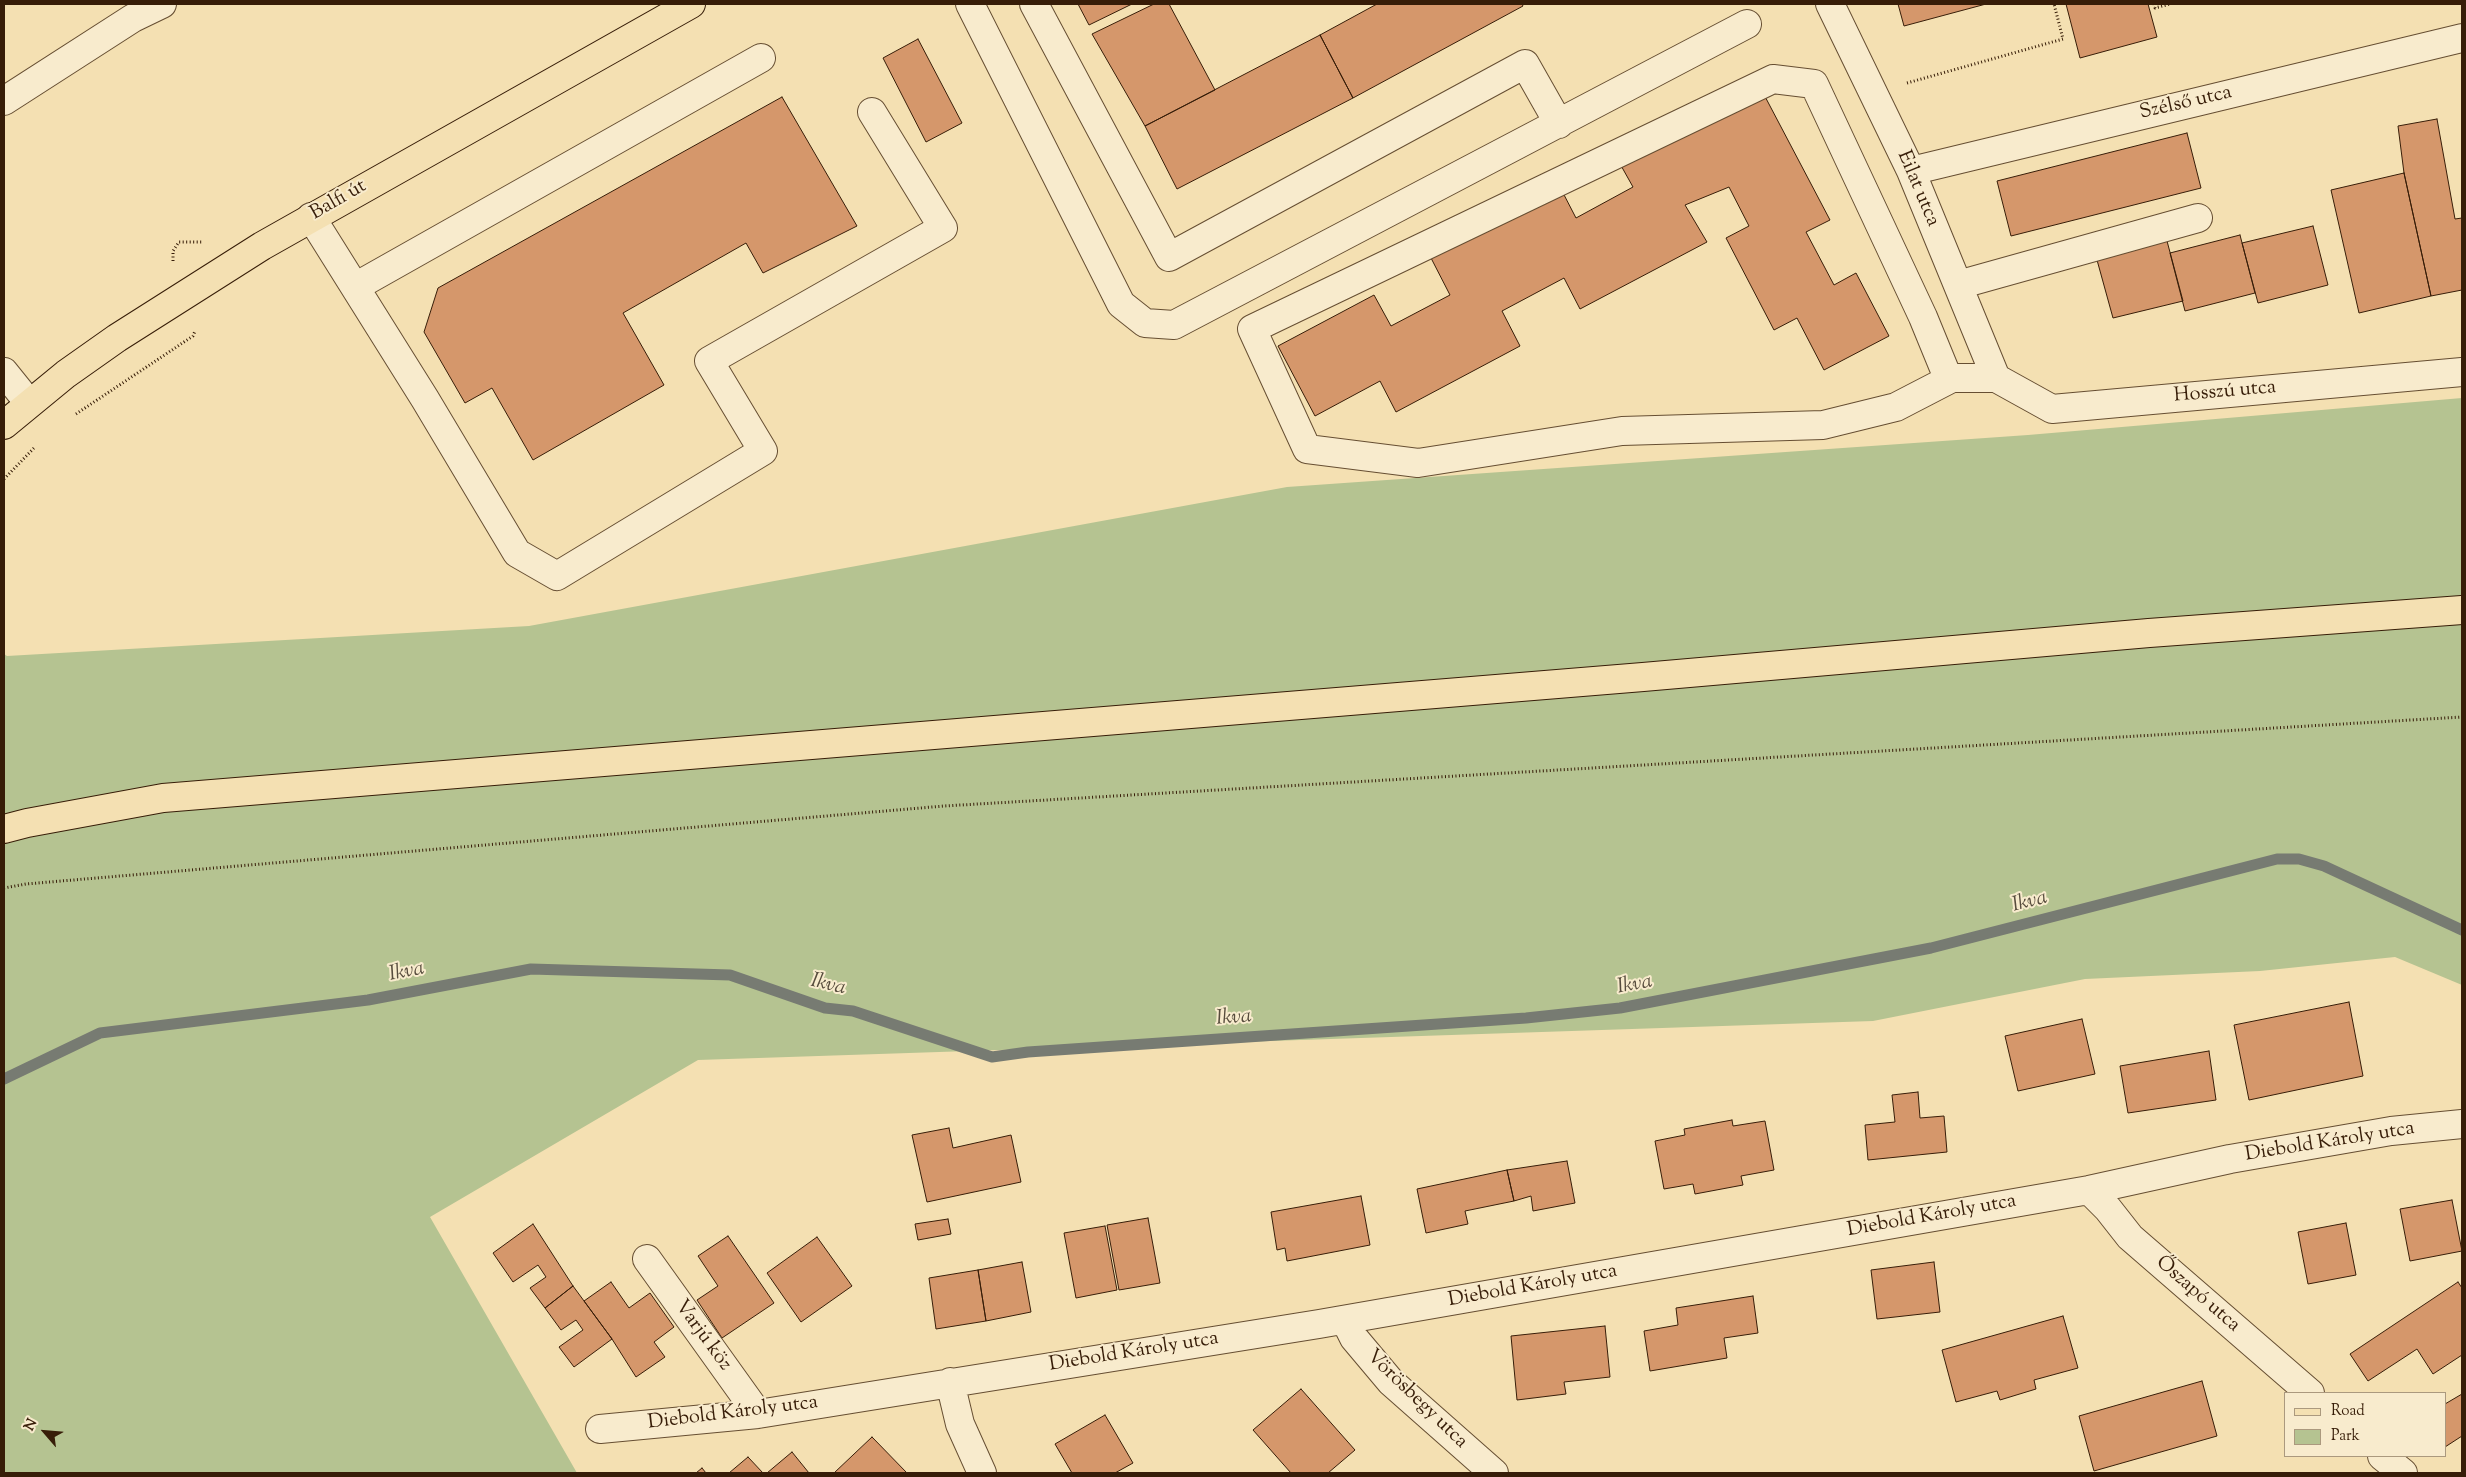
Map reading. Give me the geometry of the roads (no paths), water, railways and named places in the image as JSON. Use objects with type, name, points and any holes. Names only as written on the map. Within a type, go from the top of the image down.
[{"type":"main road","name":"Balfi út","points":[[4,425],[29,402],[117,338],[311,217],[690,4]]},
{"type":"main road","points":[[4,829],[163,798],[1643,677],[2148,633],[2462,610]]},
{"type":"street","points":[[4,101],[132,18],[162,4]]},
{"type":"street","points":[[970,4],[1121,304],[1146,323],[1174,324],[1747,24]]},
{"type":"street","points":[[1034,4],[1169,257],[1525,64],[1559,124]]},
{"type":"street","name":"Eilat utca","points":[[1830,4],[1910,171],[1996,378]]},
{"type":"street","name":"Szélső utca","points":[[1910,171],[2462,38]]},
{"type":"street","points":[[355,287],[761,58]]},
{"type":"street","points":[[1952,378],[1896,407],[1823,425],[1622,431],[1418,463],[1307,449],[1252,328],[1773,79],[1814,84],[1923,318],[1948,378],[1952,378],[1996,378]]},
{"type":"street","points":[[311,217],[517,553],[557,576],[763,451],[709,360],[943,228],[872,112]]},
{"type":"street","points":[[1958,285],[2198,218]]},
{"type":"street","points":[[4,372],[29,402]]},
{"type":"street","name":"Hosszú utca","points":[[1996,378],[2052,409],[2462,372]]},
{"type":"street","name":"Diebold Károly utca","points":[[600,1429],[758,1414],[1345,1320],[2089,1190],[2230,1159],[2391,1131],[2462,1124]]},
{"type":"street","name":"Őszapó utca","points":[[2089,1190],[2130,1237],[2309,1392]]},
{"type":"street","name":"Varjú köz","points":[[647,1259],[758,1414]]},
{"type":"street","name":"Vörösbegy utca","points":[[1345,1320],[1354,1338],[1391,1382],[1494,1473]]},
{"type":"street","points":[[950,1382],[960,1424],[982,1473]]},
{"type":"street","points":[[2383,1457],[2403,1473]]},
{"type":"waterway","name":"Ikva","points":[[4,1079],[100,1033],[368,1000],[531,969],[730,975],[825,1008],[853,1011],[992,1057],[1028,1052],[1526,1018],[1620,1008],[1931,948],[2277,859],[2299,859],[2324,866],[2462,930]]}]
